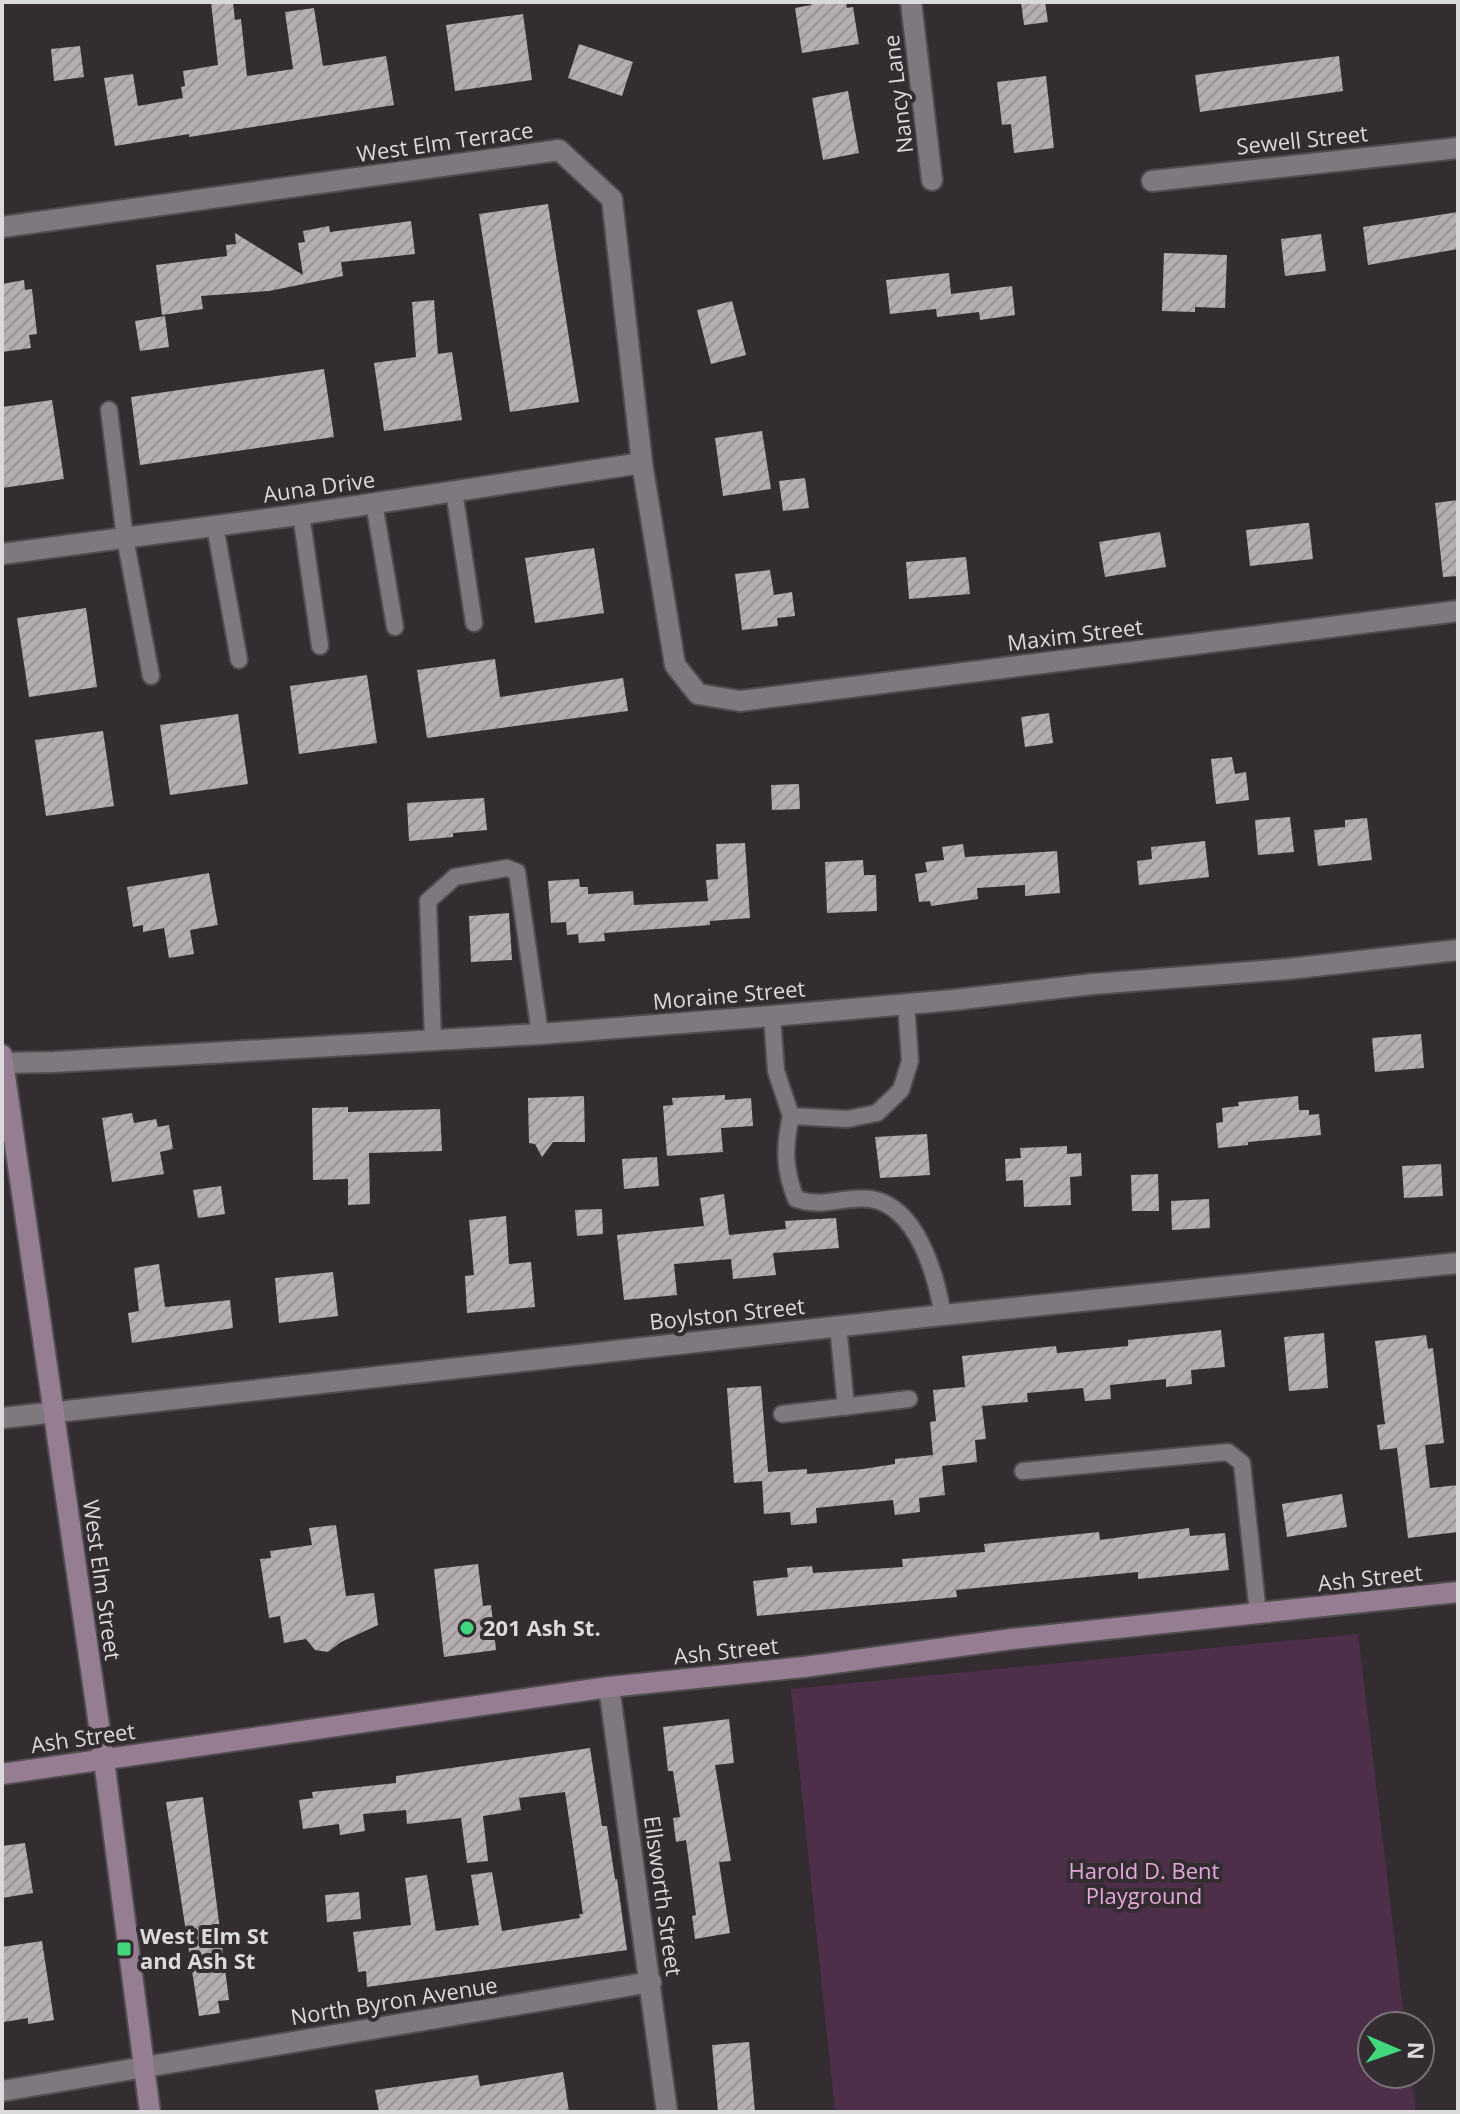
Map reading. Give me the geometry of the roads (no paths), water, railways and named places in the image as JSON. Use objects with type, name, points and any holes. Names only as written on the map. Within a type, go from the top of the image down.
[{"type":"street","name":"Nancy Lane","points":[[911,2],[932,180]]},
{"type":"street","name":"Sewell Street","points":[[1152,181],[1458,148]]},
{"type":"street","name":"West Elm Terrace","points":[[2,227],[559,150],[612,199],[642,463],[675,665],[698,694]]},
{"type":"street","name":"Auna Drive","points":[[2,554],[301,514],[642,463]]},
{"type":"street","name":"Maxim Street","points":[[698,694],[740,701],[1458,611]]},
{"type":"street","name":"Moraine Street","points":[[2,1063],[540,1034],[772,1016],[1093,984],[1288,969],[1458,950]]},
{"type":"street","name":"West Elm Street","points":[[2,1055],[104,1760],[150,2112]]},
{"type":"street","name":"Boylston Street","points":[[2,1418],[838,1326],[1458,1263]]},
{"type":"street","name":"Ash Street","points":[[2,1774],[609,1687],[804,1667],[1012,1639],[1458,1592]]},
{"type":"street","name":"Ellsworth Street","points":[[609,1687],[667,2112]]},
{"type":"street","name":"North Byron Avenue","points":[[2,2091],[651,1982]]},
{"type":"lane","points":[[109,410],[125,538],[151,676]]},
{"type":"lane","points":[[454,491],[474,623]]},
{"type":"lane","points":[[374,503],[395,627]]},
{"type":"lane","points":[[301,514],[320,646]]},
{"type":"lane","points":[[215,526],[239,660]]},
{"type":"lane","points":[[433,1040],[428,901],[455,877],[507,868],[517,872],[540,1034]]},
{"type":"lane","points":[[791,1116],[847,1119],[877,1113],[901,1090],[910,1061],[906,1003]]},
{"type":"lane","points":[[772,1016],[776,1071],[791,1116],[785,1144],[787,1177],[796,1199],[812,1204],[871,1199],[899,1211],[925,1250],[937,1282],[943,1315]]},
{"type":"lane","points":[[838,1326],[846,1407]]},
{"type":"lane","points":[[782,1414],[909,1399]]},
{"type":"lane","points":[[1023,1471],[1228,1452],[1242,1463],[1258,1614]]},
{"type":"place","name":"201 Ash St.","points":[[467,1628]]},
{"type":"place","name":"West Elm St and Ash St","points":[[124,1949]]},
{"type":"park label","name":"Harold D. Bent Playground","points":[[1144,1884]]}]
